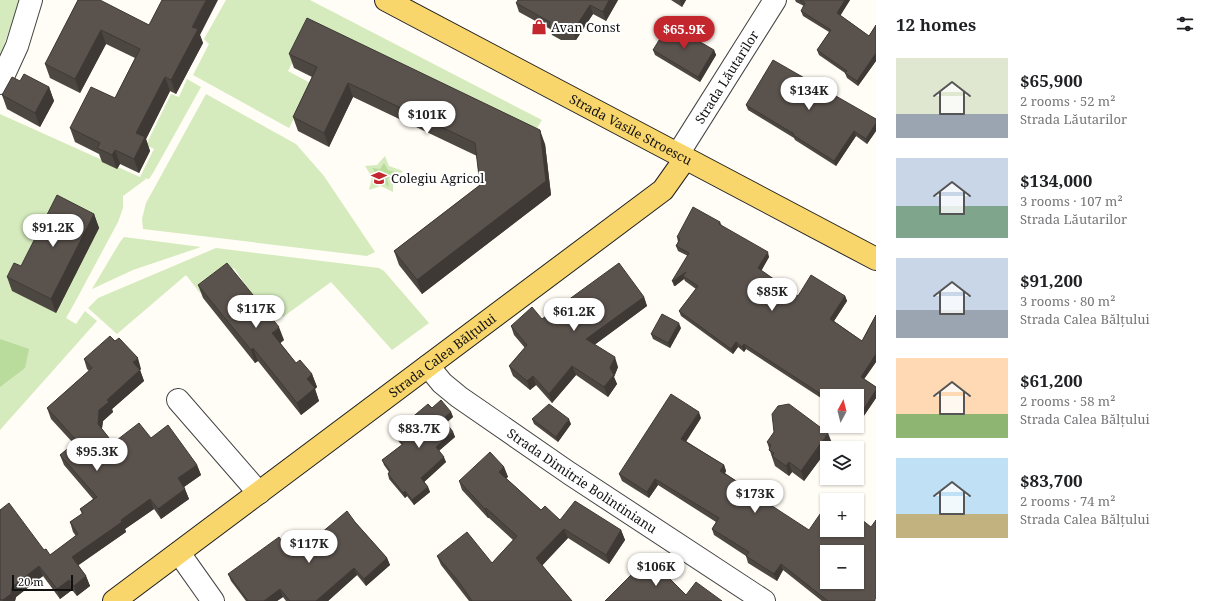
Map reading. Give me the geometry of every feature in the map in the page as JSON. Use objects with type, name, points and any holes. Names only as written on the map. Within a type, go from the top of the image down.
[{"type":"main road","name":"Strada Vasile Stroescu","points":[[386,0],[876,259]]},
{"type":"main road","name":"Strada Calea Bălțului","points":[[114,601],[663,190],[682,156]]},
{"type":"street","points":[[0,83],[17,46],[31,0]]},
{"type":"street","name":"Strada Lăutarilor","points":[[682,156],[776,0]]},
{"type":"street","name":"Strada Dimitrie Bolintinianu","points":[[428,366],[442,383],[459,397],[569,473],[764,601]]},
{"type":"street","points":[[178,400],[259,493]]},
{"type":"street","points":[[179,553],[213,601]]},
{"type":"green space","points":[[0,0],[20,0],[0,56]]},
{"type":"green space","points":[[226,0],[310,0],[542,120],[534,133],[312,25],[288,71],[312,84],[289,128],[193,75],[209,44],[204,39]]},
{"type":"green space","points":[[187,79],[201,87],[149,179],[143,178],[146,179],[123,196],[123,208],[118,222],[66,318],[76,324],[85,311],[97,321],[0,430],[0,114],[140,177],[154,149],[146,145],[171,94],[179,97]]},
{"type":"green space","points":[[206,94],[296,144],[324,176],[375,252],[367,256],[143,229],[142,219],[146,203]]},
{"type":"green space","points":[[385,156],[389,166],[403,171],[393,180],[393,192],[381,186],[369,190],[372,177],[365,166],[377,165]]},
{"type":"green space","points":[[384,163],[388,170],[395,172],[387,179],[389,187],[381,180],[373,185],[377,175],[372,168],[380,169]]},
{"type":"green space","points":[[124,237],[201,247],[133,270],[92,289]]},
{"type":"green space","points":[[216,248],[379,268],[384,271],[429,323],[392,350],[331,282],[283,317],[268,297],[258,304],[234,268],[200,293],[186,275],[117,334],[88,308],[98,298]]},
{"type":"green space","points":[[0,339],[29,349],[25,368],[0,387]]},
{"type":"building","points":[[78,0],[100,0],[149,25],[162,0],[206,0],[192,27],[198,29],[171,80],[165,77],[136,133],[145,137],[134,159],[115,150],[112,155],[97,148],[100,143],[70,128],[91,87],[115,98],[140,49],[101,30],[75,79],[45,64]]},
{"type":"building","points":[[518,0],[609,0],[603,12],[590,5],[573,31],[557,30],[549,26],[550,22],[516,3]]},
{"type":"building","points":[[800,0],[845,0],[837,13],[869,36],[876,25],[876,53],[857,81],[845,73],[847,71],[817,50],[831,30],[801,11],[805,3]]},
{"type":"building","points":[[307,18],[540,130],[546,181],[417,280],[394,251],[480,185],[475,143],[348,83],[324,133],[293,117],[317,67],[289,54]]},
{"type":"building","points":[[669,24],[714,50],[698,77],[653,50]]},
{"type":"building","points":[[773,60],[876,119],[876,123],[866,139],[854,131],[834,161],[793,135],[794,134],[746,105]]},
{"type":"building","points":[[24,74],[49,87],[35,113],[2,95],[12,77],[20,81]]},
{"type":"building","points":[[57,195],[94,214],[51,299],[7,277],[14,263],[21,266]]},
{"type":"building","points":[[693,207],[720,222],[719,224],[768,252],[758,268],[798,296],[811,275],[845,296],[830,319],[862,341],[876,315],[876,354],[861,377],[876,387],[876,390],[864,409],[864,389],[820,389],[820,393],[744,344],[742,347],[736,342],[731,349],[679,311],[698,286],[683,276],[686,272],[672,281],[689,253],[676,246],[680,239],[677,237]]},
{"type":"building","points":[[227,263],[279,327],[272,333],[296,363],[300,360],[312,374],[307,379],[315,388],[297,403],[253,348],[251,350],[198,285]]},
{"type":"building","points":[[619,263],[644,297],[586,339],[615,357],[610,368],[614,375],[604,387],[572,366],[549,394],[533,376],[527,381],[509,366],[527,345],[511,326],[532,307],[542,319]]},
{"type":"building","points":[[662,314],[679,323],[668,343],[651,334]]},
{"type":"building","points":[[110,336],[115,341],[119,338],[138,358],[133,362],[140,370],[107,400],[109,402],[99,410],[98,424],[113,443],[139,423],[151,438],[168,425],[197,465],[178,478],[185,489],[158,509],[150,499],[121,520],[122,522],[72,557],[86,576],[74,586],[69,580],[57,589],[39,566],[12,587],[11,594],[3,600],[0,599],[0,510],[9,503],[44,550],[46,549],[50,555],[78,534],[70,522],[83,513],[80,509],[97,497],[60,455],[77,441],[47,408],[92,368],[84,359]]},
{"type":"building","points":[[671,394],[699,412],[681,439],[724,465],[720,471],[764,498],[763,500],[809,530],[820,514],[820,537],[864,537],[864,522],[871,527],[876,520],[876,598],[874,601],[828,601],[781,564],[774,574],[746,556],[749,552],[712,529],[719,518],[655,479],[647,492],[619,474]]},
{"type":"building","points":[[441,400],[451,412],[443,419],[453,432],[436,447],[444,457],[421,478],[428,487],[412,500],[405,491],[403,493],[388,474],[390,471],[382,460],[403,444],[397,437],[400,434],[397,430],[428,404],[432,408]]},
{"type":"building","points":[[549,404],[569,419],[556,437],[532,419]]},
{"type":"building","points":[[789,404],[820,427],[820,433],[828,433],[822,441],[820,441],[820,444],[801,471],[789,462],[786,466],[772,456],[774,453],[769,450],[771,445],[767,442],[774,432],[772,414],[778,406]]},
{"type":"building","points":[[490,452],[504,467],[499,472],[541,510],[545,506],[560,520],[575,501],[621,530],[606,555],[564,529],[536,558],[572,601],[472,601],[459,582],[437,556],[467,532],[492,563],[517,536],[486,508],[485,509],[459,481]]},
{"type":"building","points":[[347,511],[387,558],[364,579],[354,568],[316,601],[290,601],[280,589],[264,601],[248,601],[228,574],[279,537],[293,557]]},
{"type":"building","points":[[647,556],[686,595],[696,582],[722,601],[605,601],[632,574],[630,573]]},
{"type":"place","name":"Avan Const","points":[[539,27]]},
{"type":"place","name":"Colegiu Agricol","points":[[379,178]]}]
